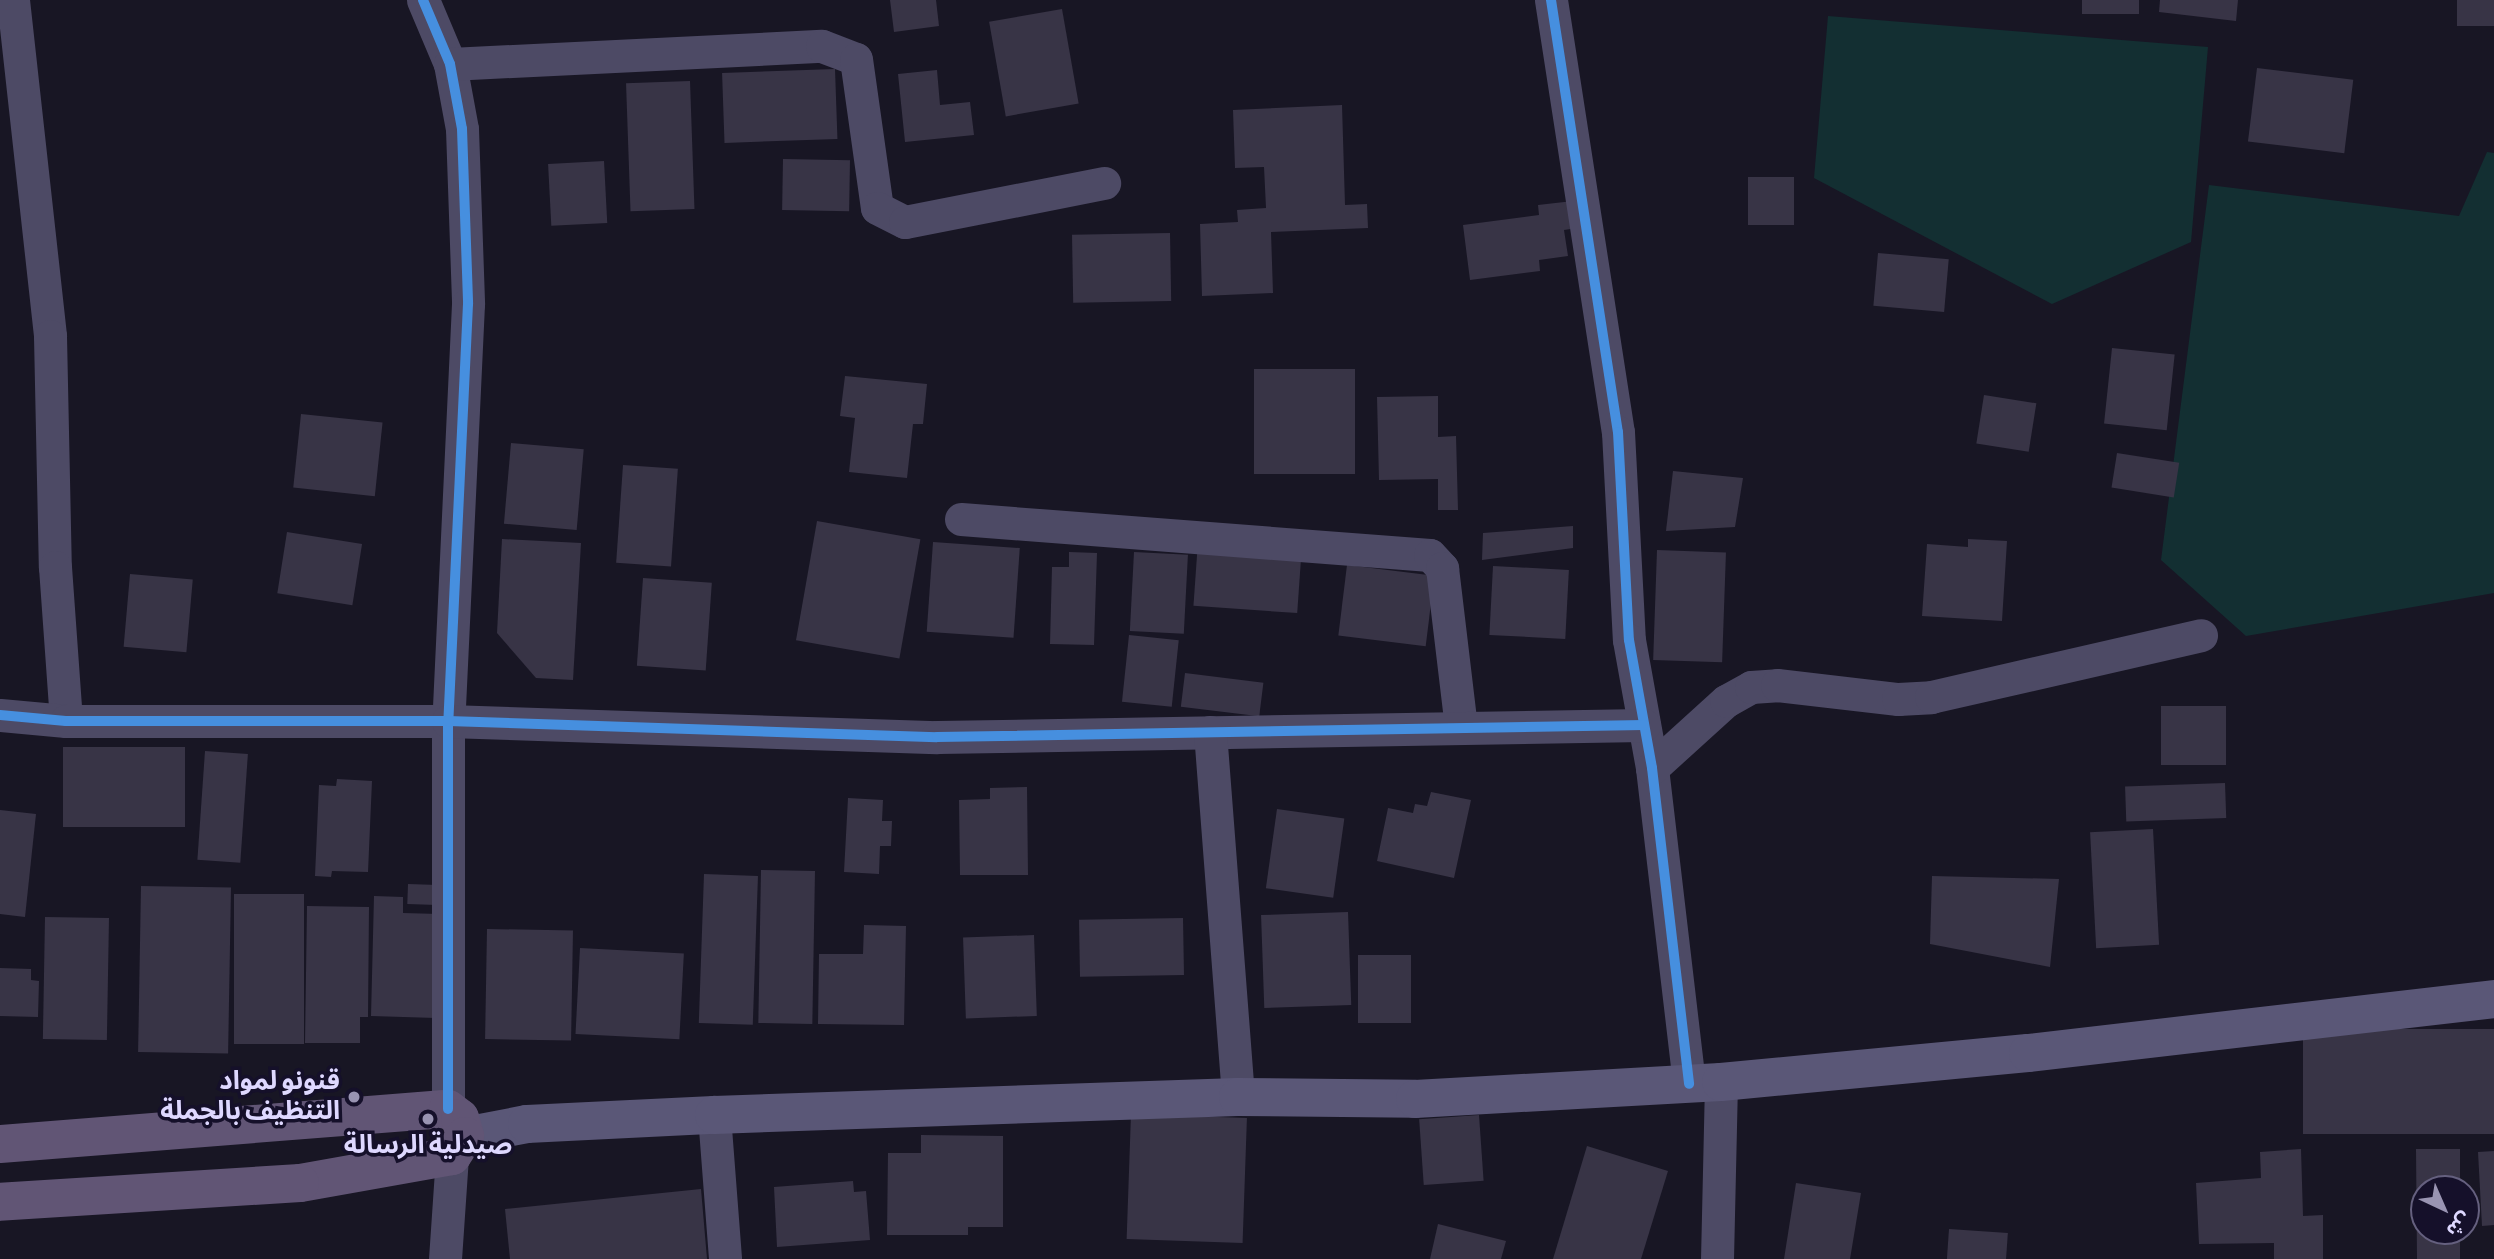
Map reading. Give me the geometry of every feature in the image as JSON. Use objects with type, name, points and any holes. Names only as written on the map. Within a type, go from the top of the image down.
[{"type":"main road","points":[[0,1144],[455,1134],[527,1124],[714,1115],[1238,1097],[1415,1099],[1705,1083],[2015,1054],[2494,999]]},
{"type":"main road","points":[[0,1202],[300,1183],[455,1134]]},
{"type":"street","points":[[13,0],[50,336],[55,567],[66,721]]},
{"type":"street","points":[[424,0],[450,64],[462,129],[468,304],[448,721],[455,1134],[444,1259]]},
{"type":"street","points":[[1551,0],[1618,432],[1629,640],[1705,1083],[1717,1259]]},
{"type":"street","points":[[450,64],[822,46],[856,59],[877,208],[905,222],[1104,183]]},
{"type":"street","points":[[961,519],[1430,555],[1442,568],[1461,728]]},
{"type":"street","points":[[1651,768],[1726,701],[1751,687],[1777,685],[1898,699],[1931,697],[2201,635]]},
{"type":"street","points":[[0,715],[66,721],[448,721],[937,737],[1644,725]]},
{"type":"street","points":[[1210,732],[1238,1097]]},
{"type":"street","points":[[714,1115],[725,1259]]},
{"type":"green space","points":[[1828,16],[2208,47],[2191,242],[2052,304],[1814,178]]},
{"type":"green space","points":[[2487,152],[2494,153],[2494,593],[2246,636],[2161,560],[2209,185],[2459,216]]},
{"type":"building","points":[[890,0],[936,0],[939,26],[894,32]]},
{"type":"building","points":[[2082,0],[2139,0],[2139,14],[2082,14]]},
{"type":"building","points":[[2160,0],[2238,0],[2236,21],[2159,12]]},
{"type":"building","points":[[2457,0],[2494,0],[2494,26],[2457,26]]},
{"type":"building","points":[[1062,9],[1079,104],[1006,116],[989,22]]},
{"type":"building","points":[[2257,68],[2353,80],[2344,153],[2248,141]]},
{"type":"building","points":[[835,69],[837,139],[725,143],[722,73]]},
{"type":"building","points":[[937,70],[940,105],[970,102],[974,135],[905,142],[898,74]]},
{"type":"building","points":[[690,81],[694,209],[631,211],[626,83]]},
{"type":"building","points":[[1342,105],[1345,205],[1367,204],[1368,228],[1271,232],[1273,293],[1202,296],[1200,224],[1238,222],[1237,210],[1266,208],[1264,167],[1235,168],[1233,110]]},
{"type":"building","points":[[783,159],[850,160],[849,211],[782,210]]},
{"type":"building","points":[[604,161],[607,223],[551,226],[548,164]]},
{"type":"building","points":[[1748,177],[1794,177],[1794,225],[1748,225]]},
{"type":"building","points":[[1573,201],[1577,228],[1564,230],[1568,256],[1539,260],[1540,271],[1470,280],[1463,225],[1539,215],[1538,205]]},
{"type":"building","points":[[1170,233],[1171,301],[1073,303],[1072,235]]},
{"type":"building","points":[[1878,253],[1949,259],[1944,312],[1873,306]]},
{"type":"building","points":[[2112,348],[2175,355],[2167,430],[2104,424]]},
{"type":"building","points":[[1254,369],[1355,369],[1355,474],[1254,474]]},
{"type":"building","points":[[845,376],[927,384],[923,424],[913,424],[907,478],[849,472],[855,418],[840,416]]},
{"type":"building","points":[[1984,395],[2036,403],[2029,452],[1976,443]]},
{"type":"building","points":[[1438,396],[1438,437],[1456,436],[1458,510],[1438,510],[1438,479],[1379,480],[1377,397]]},
{"type":"building","points":[[301,414],[383,423],[375,496],[293,488]]},
{"type":"building","points":[[511,443],[584,449],[577,530],[504,524]]},
{"type":"building","points":[[2117,453],[2179,463],[2174,497],[2112,488]]},
{"type":"building","points":[[623,465],[678,469],[671,567],[616,563]]},
{"type":"building","points":[[1673,471],[1743,478],[1735,527],[1666,531]]},
{"type":"building","points":[[817,521],[920,539],[899,658],[796,640]]},
{"type":"building","points":[[1573,526],[1573,548],[1482,560],[1483,533]]},
{"type":"building","points":[[287,532],[362,544],[352,605],[277,593]]},
{"type":"building","points":[[502,539],[581,543],[573,680],[536,678],[497,633]]},
{"type":"building","points":[[1968,539],[2007,541],[2002,621],[1922,616],[1927,544],[1968,547]]},
{"type":"building","points":[[1198,541],[1302,548],[1297,613],[1193,606]]},
{"type":"building","points":[[933,542],[1020,548],[1014,638],[927,632]]},
{"type":"building","points":[[1657,550],[1726,552],[1722,662],[1653,660]]},
{"type":"building","points":[[1069,552],[1097,553],[1094,645],[1050,644],[1052,567],[1069,567]]},
{"type":"building","points":[[1134,552],[1188,555],[1184,634],[1130,631]]},
{"type":"building","points":[[1347,565],[1434,576],[1426,646],[1338,635]]},
{"type":"building","points":[[1493,566],[1569,570],[1565,639],[1489,635]]},
{"type":"building","points":[[130,574],[193,579],[186,652],[124,647]]},
{"type":"building","points":[[643,578],[712,583],[706,671],[637,666]]},
{"type":"building","points":[[1129,635],[1179,640],[1172,707],[1122,702]]},
{"type":"building","points":[[1185,673],[1263,683],[1259,716],[1181,707]]},
{"type":"building","points":[[2161,706],[2226,706],[2226,765],[2161,765]]},
{"type":"building","points":[[63,747],[185,747],[185,827],[63,827]]},
{"type":"building","points":[[205,751],[248,754],[240,863],[197,860]]},
{"type":"building","points":[[337,779],[372,781],[368,872],[332,871],[331,877],[315,876],[319,785],[336,786]]},
{"type":"building","points":[[2225,783],[2226,818],[2126,821],[2125,786]]},
{"type":"building","points":[[1027,787],[1028,875],[960,875],[959,800],[990,799],[990,788]]},
{"type":"building","points":[[1431,792],[1471,800],[1454,878],[1377,861],[1388,808],[1413,813],[1415,804],[1427,806]]},
{"type":"building","points":[[848,798],[883,800],[882,821],[892,821],[891,846],[880,846],[879,874],[844,872]]},
{"type":"building","points":[[1277,809],[1344,818],[1333,898],[1266,888]]},
{"type":"building","points":[[0,810],[36,814],[25,917],[0,914]]},
{"type":"building","points":[[2153,829],[2159,945],[2096,948],[2090,832]]},
{"type":"building","points":[[761,870],[815,871],[812,1024],[758,1023]]},
{"type":"building","points":[[704,874],[758,876],[753,1025],[699,1023]]},
{"type":"building","points":[[1932,876],[2059,879],[2050,967],[1930,944]]},
{"type":"building","points":[[408,884],[445,885],[444,905],[407,904]]},
{"type":"building","points":[[141,886],[231,888],[228,1054],[138,1052]]},
{"type":"building","points":[[234,894],[304,894],[304,1044],[234,1044]]},
{"type":"building","points":[[374,896],[403,897],[403,913],[439,914],[436,1018],[371,1016]]},
{"type":"building","points":[[307,906],[369,907],[368,1017],[360,1017],[360,1043],[305,1043]]},
{"type":"building","points":[[1348,912],[1351,1005],[1264,1008],[1261,915]]},
{"type":"building","points":[[45,917],[109,918],[107,1040],[43,1039]]},
{"type":"building","points":[[1183,918],[1184,975],[1080,977],[1079,920]]},
{"type":"building","points":[[864,925],[906,926],[904,1025],[818,1024],[819,954],[863,954]]},
{"type":"building","points":[[487,929],[573,931],[571,1040],[485,1039]]},
{"type":"building","points":[[1034,935],[1037,1016],[966,1018],[963,937]]},
{"type":"building","points":[[580,948],[684,953],[679,1039],[575,1034]]},
{"type":"building","points":[[1358,955],[1411,955],[1411,1023],[1358,1023]]},
{"type":"building","points":[[0,968],[31,969],[31,980],[39,981],[38,1017],[0,1016]]},
{"type":"building","points":[[2303,1029],[2494,1029],[2494,1134],[2303,1134]]},
{"type":"building","points":[[1131,1114],[1247,1118],[1243,1243],[1127,1239]]},
{"type":"building","points":[[1479,1115],[1484,1181],[1424,1185],[1419,1119]]},
{"type":"building","points":[[921,1135],[1003,1136],[1003,1227],[968,1227],[968,1235],[887,1235],[888,1153],[921,1153]]},
{"type":"building","points":[[1587,1146],[1668,1171],[1641,1259],[1553,1259]]},
{"type":"building","points":[[2301,1149],[2303,1216],[2323,1215],[2323,1259],[2274,1259],[2274,1243],[2199,1244],[2196,1183],[2261,1178],[2260,1152]]},
{"type":"building","points":[[2416,1149],[2460,1149],[2460,1175],[2416,1175]]},
{"type":"building","points":[[2494,1151],[2494,1225],[2482,1226],[2478,1152]]},
{"type":"building","points":[[853,1181],[854,1192],[866,1191],[870,1240],[777,1247],[774,1187]]},
{"type":"building","points":[[1796,1183],[1861,1193],[1850,1259],[1784,1259]]},
{"type":"building","points":[[701,1189],[707,1259],[510,1259],[505,1209]]},
{"type":"building","points":[[1438,1224],[1506,1241],[1501,1259],[1430,1259]]},
{"type":"building","points":[[1949,1229],[2008,1233],[2006,1259],[1947,1259]]},
{"type":"building","points":[[2417,1245],[2460,1245],[2460,1259],[2417,1259]]},
{"type":"cycle path","points":[[423,0],[450,64],[462,129],[468,304],[448,721],[448,1109]]},
{"type":"cycle path","points":[[1551,0],[1618,432],[1629,640],[1652,768],[1689,1084]]},
{"type":"cycle path","points":[[0,715],[66,721],[448,721],[937,737],[1644,725]]},
{"type":"place","name":"قنونو لمواد التنظيف بالجملة","points":[[354,1097]]},
{"type":"place","name":"صيدلية الرسالة","points":[[428,1119]]}]
